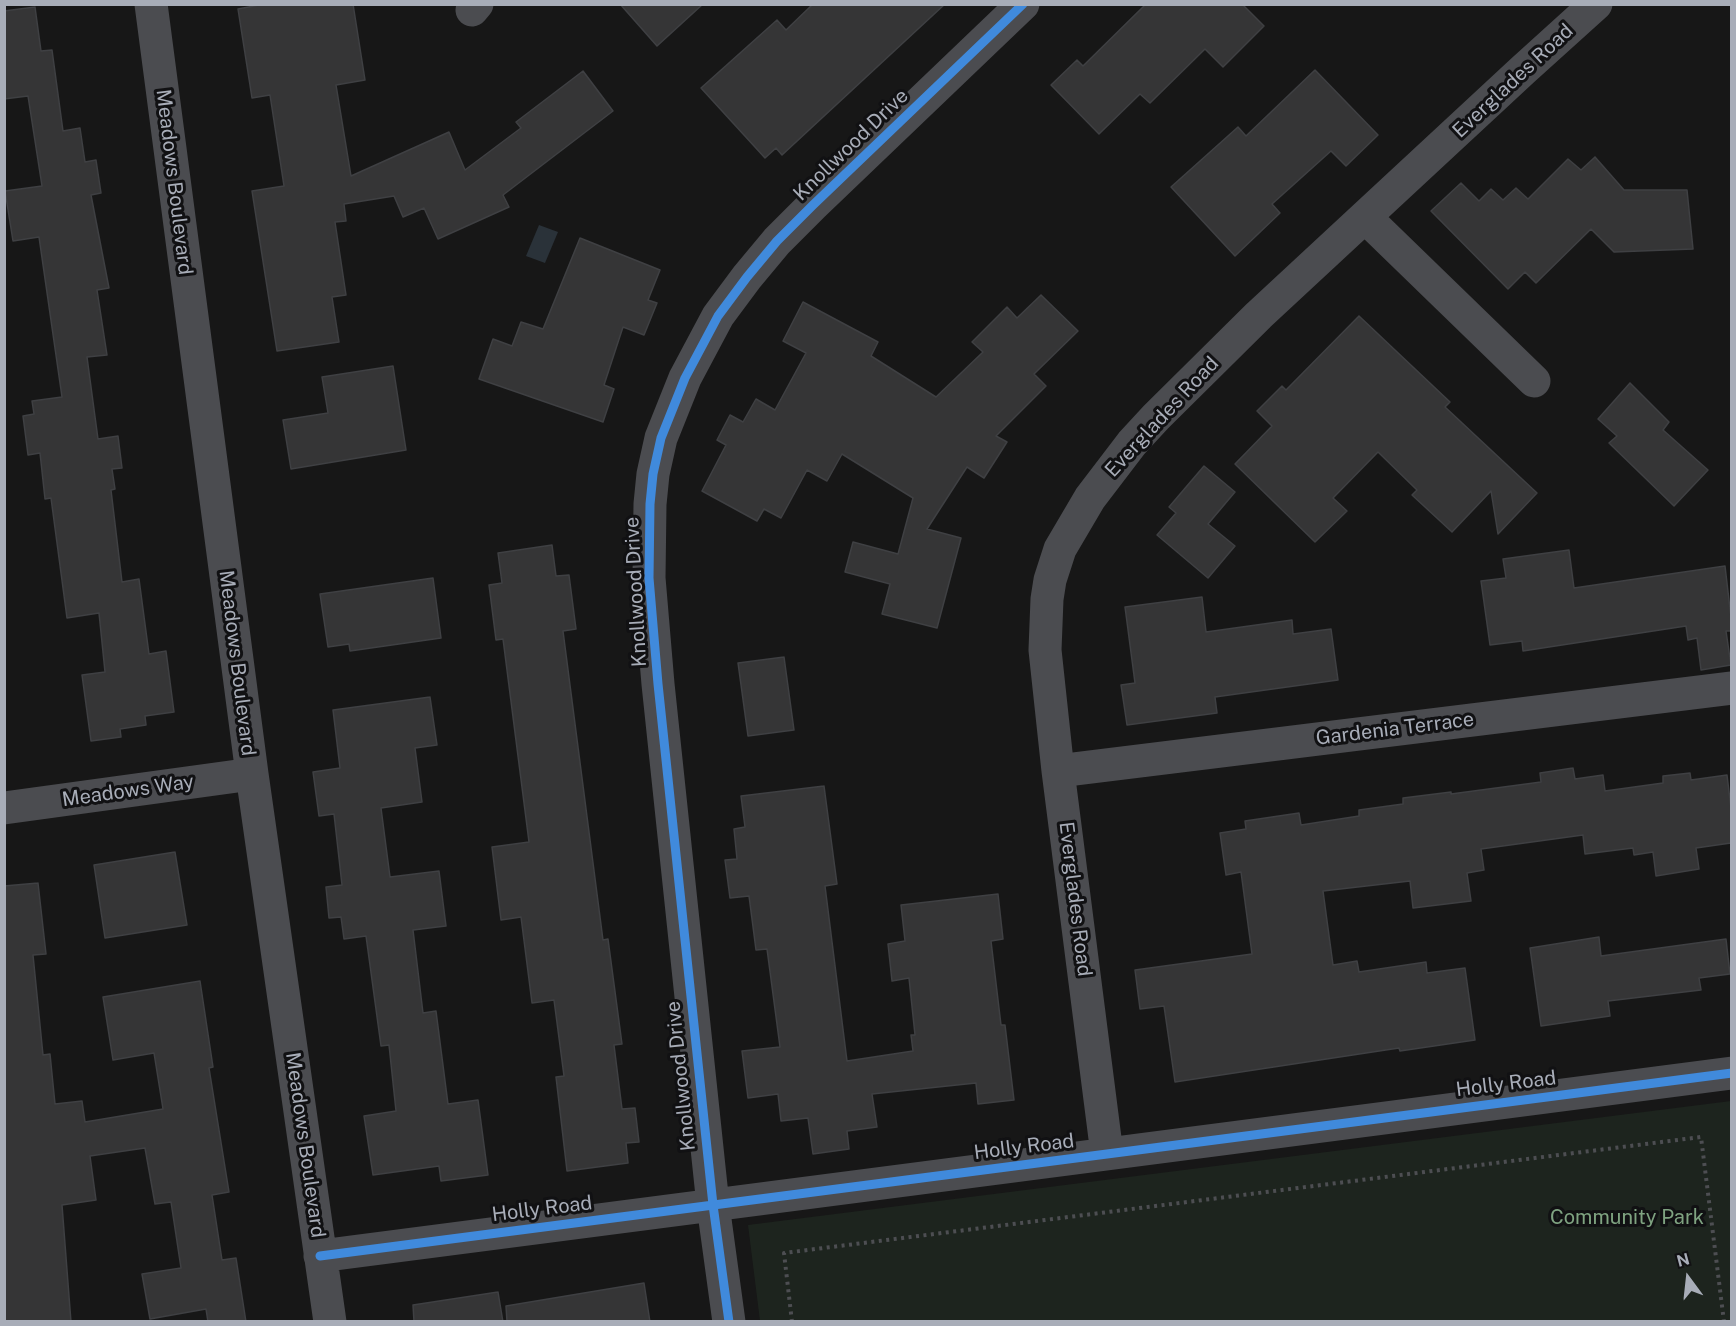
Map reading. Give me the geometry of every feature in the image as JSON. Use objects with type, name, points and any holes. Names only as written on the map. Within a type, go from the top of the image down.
[{"type":"street","name":"Meadows Boulevard","points":[[151,4],[252,774],[330,1322]]},
{"type":"street","name":"Knollwood Drive","points":[[729,1322],[713,1205],[649,578],[650,504],[653,474],[661,438],[685,378],[718,316],[777,241],[1023,4]]},
{"type":"street","name":"Everglades Road","points":[[1107,1154],[1049,693],[1045,620],[1050,580],[1060,549],[1070,530],[1112,468],[1156,417],[1259,315],[1596,4]]},
{"type":"street","points":[[1365,217],[1534,381]]},
{"type":"street","name":"Gardenia Terrace","points":[[1058,771],[1731,688]]},
{"type":"street","name":"Meadows Way","points":[[4,808],[252,774]]},
{"type":"street","name":"Holly Road","points":[[320,1256],[1731,1073]]},
{"type":"path","points":[[792,1322],[783,1253],[1701,1137],[1724,1322]]},
{"type":"green space","name":"Community Park","points":[[1731,1101],[1731,1321],[760,1321],[748,1225]]},
{"type":"shaded area","points":[[539,225],[558,232],[545,263],[526,256]]},
{"type":"building","points":[[264,4],[353,4],[365,80],[336,85],[351,176],[449,132],[465,170],[521,128],[516,122],[583,71],[613,111],[503,195],[509,207],[438,239],[424,208],[403,217],[394,196],[344,204],[346,221],[335,222],[346,295],[332,297],[339,342],[277,351],[252,191],[284,186],[270,95],[252,98],[238,9]]},
{"type":"building","points":[[620,4],[703,4],[657,46]]},
{"type":"building","points":[[813,4],[945,4],[782,155],[776,148],[765,158],[701,88],[777,20],[786,30]]},
{"type":"building","points":[[1146,4],[1242,4],[1264,26],[1223,67],[1205,49],[1150,103],[1140,94],[1099,134],[1051,85],[1077,60],[1083,66]]},
{"type":"building","points":[[35,7],[41,51],[52,50],[63,131],[80,128],[85,162],[96,160],[101,193],[91,195],[109,288],[97,290],[107,355],[87,357],[98,439],[118,436],[122,468],[112,469],[115,489],[111,490],[122,582],[139,579],[149,654],[166,651],[174,712],[145,716],[146,725],[120,729],[121,737],[91,741],[82,675],[105,672],[99,613],[67,618],[51,498],[45,499],[40,453],[28,455],[23,416],[34,414],[32,401],[62,397],[39,237],[13,241],[5,191],[42,186],[28,96],[4,99],[4,11]]},
{"type":"building","points":[[1315,70],[1378,135],[1346,166],[1331,151],[1272,204],[1280,213],[1235,256],[1171,187],[1238,127],[1246,136]]},
{"type":"building","points":[[1595,157],[1624,190],[1687,190],[1693,249],[1614,252],[1591,229],[1536,283],[1525,272],[1508,289],[1431,211],[1461,183],[1479,201],[1491,189],[1503,200],[1516,188],[1528,199],[1568,159],[1581,170]]},
{"type":"building","points":[[580,238],[660,270],[648,300],[657,303],[644,335],[623,327],[604,385],[614,389],[603,422],[479,379],[493,339],[512,346],[521,322],[543,329]]},
{"type":"building","points":[[1041,295],[1078,331],[1034,374],[1046,386],[996,436],[1007,442],[984,478],[967,467],[927,529],[961,538],[937,628],[882,614],[890,584],[845,572],[853,542],[898,554],[913,498],[842,454],[827,481],[807,470],[781,518],[764,509],[757,521],[702,491],[726,445],[717,440],[730,415],[743,422],[756,399],[775,410],[806,353],[783,341],[803,302],[878,342],[871,356],[936,397],[983,352],[972,342],[1007,307],[1017,318]]},
{"type":"building","points":[[1359,316],[1450,402],[1445,407],[1537,493],[1498,534],[1491,491],[1452,532],[1412,495],[1417,490],[1378,452],[1333,498],[1347,511],[1315,542],[1235,464],[1272,426],[1257,411],[1282,386],[1286,390]]},
{"type":"building","points":[[393,366],[406,450],[291,469],[283,420],[328,413],[322,377]]},
{"type":"building","points":[[1630,383],[1669,422],[1663,430],[1708,470],[1674,506],[1609,443],[1617,436],[1598,419]]},
{"type":"building","points":[[1204,466],[1235,492],[1208,524],[1235,546],[1208,578],[1157,535],[1176,513],[1169,507]]},
{"type":"building","points":[[552,545],[556,576],[569,575],[576,629],[563,631],[603,940],[608,939],[622,1044],[614,1045],[622,1109],[635,1108],[639,1142],[626,1143],[628,1163],[567,1171],[556,1077],[564,1076],[554,1000],[532,1003],[521,917],[501,920],[492,847],[529,842],[503,639],[496,640],[489,585],[502,583],[498,553]]},
{"type":"building","points":[[1569,550],[1574,588],[1725,566],[1731,617],[1731,631],[1726,631],[1731,665],[1701,670],[1697,638],[1688,640],[1686,626],[1523,651],[1522,641],[1490,645],[1481,581],[1506,578],[1503,559]]},
{"type":"building","points":[[433,578],[441,638],[350,651],[349,644],[328,647],[320,594]]},
{"type":"building","points":[[1202,597],[1206,632],[1292,620],[1293,634],[1331,629],[1338,680],[1215,697],[1217,713],[1127,725],[1121,685],[1135,683],[1125,607]]},
{"type":"building","points":[[784,657],[794,730],[748,736],[738,663]]},
{"type":"building","points":[[430,697],[437,745],[415,748],[422,802],[381,808],[390,877],[439,871],[446,926],[413,930],[423,1013],[436,1011],[448,1104],[478,1100],[488,1175],[441,1181],[439,1166],[373,1175],[364,1116],[396,1111],[389,1045],[381,1046],[366,936],[344,939],[341,917],[329,918],[326,887],[342,885],[334,814],[319,816],[313,772],[340,768],[333,710]]},
{"type":"building","points":[[1573,768],[1575,779],[1603,775],[1605,791],[1663,783],[1663,776],[1690,773],[1691,780],[1727,775],[1731,808],[1731,843],[1696,848],[1699,869],[1656,876],[1653,852],[1634,855],[1633,848],[1585,854],[1583,835],[1481,849],[1484,870],[1467,873],[1471,901],[1413,908],[1410,881],[1323,891],[1333,965],[1357,961],[1359,972],[1426,962],[1427,973],[1465,968],[1475,1040],[1400,1051],[1399,1048],[1175,1082],[1164,1006],[1140,1009],[1135,970],[1252,954],[1241,872],[1226,875],[1220,833],[1246,829],[1245,821],[1299,813],[1301,825],[1359,816],[1359,810],[1403,804],[1403,798],[1541,782],[1540,773]]},
{"type":"building","points":[[824,786],[837,884],[825,886],[847,1061],[913,1051],[911,1035],[915,1035],[909,978],[892,981],[888,944],[905,941],[901,905],[998,894],[1003,939],[991,941],[1001,1025],[1005,1025],[1014,1100],[978,1104],[976,1083],[872,1094],[877,1127],[847,1131],[849,1149],[813,1154],[808,1118],[781,1121],[778,1094],[748,1098],[742,1051],[780,1047],[767,949],[756,950],[749,896],[730,898],[725,860],[737,859],[734,829],[745,827],[741,796]]},
{"type":"building","points":[[175,852],[187,925],[105,938],[94,865]]},
{"type":"building","points":[[38,883],[46,954],[33,955],[43,1055],[50,1054],[55,1104],[82,1101],[85,1122],[163,1109],[154,1053],[113,1060],[103,997],[200,981],[213,1067],[209,1068],[229,1192],[212,1195],[222,1260],[236,1258],[246,1322],[208,1322],[206,1309],[150,1319],[142,1274],[181,1268],[171,1202],[155,1204],[145,1148],[90,1156],[96,1200],[62,1205],[71,1322],[4,1322],[4,886]]},
{"type":"building","points":[[1599,937],[1601,956],[1726,939],[1730,974],[1699,978],[1701,990],[1608,1001],[1610,1016],[1541,1026],[1530,948]]},
{"type":"building","points":[[644,1283],[650,1322],[507,1322],[506,1306]]},
{"type":"building","points":[[498,1292],[503,1322],[414,1322],[413,1305]]},
{"type":"cycle path","points":[[729,1322],[713,1205],[658,684],[649,578],[650,504],[653,474],[661,438],[685,378],[718,316],[777,241],[1023,4]]},
{"type":"cycle path","points":[[320,1256],[1732,1073]]}]
